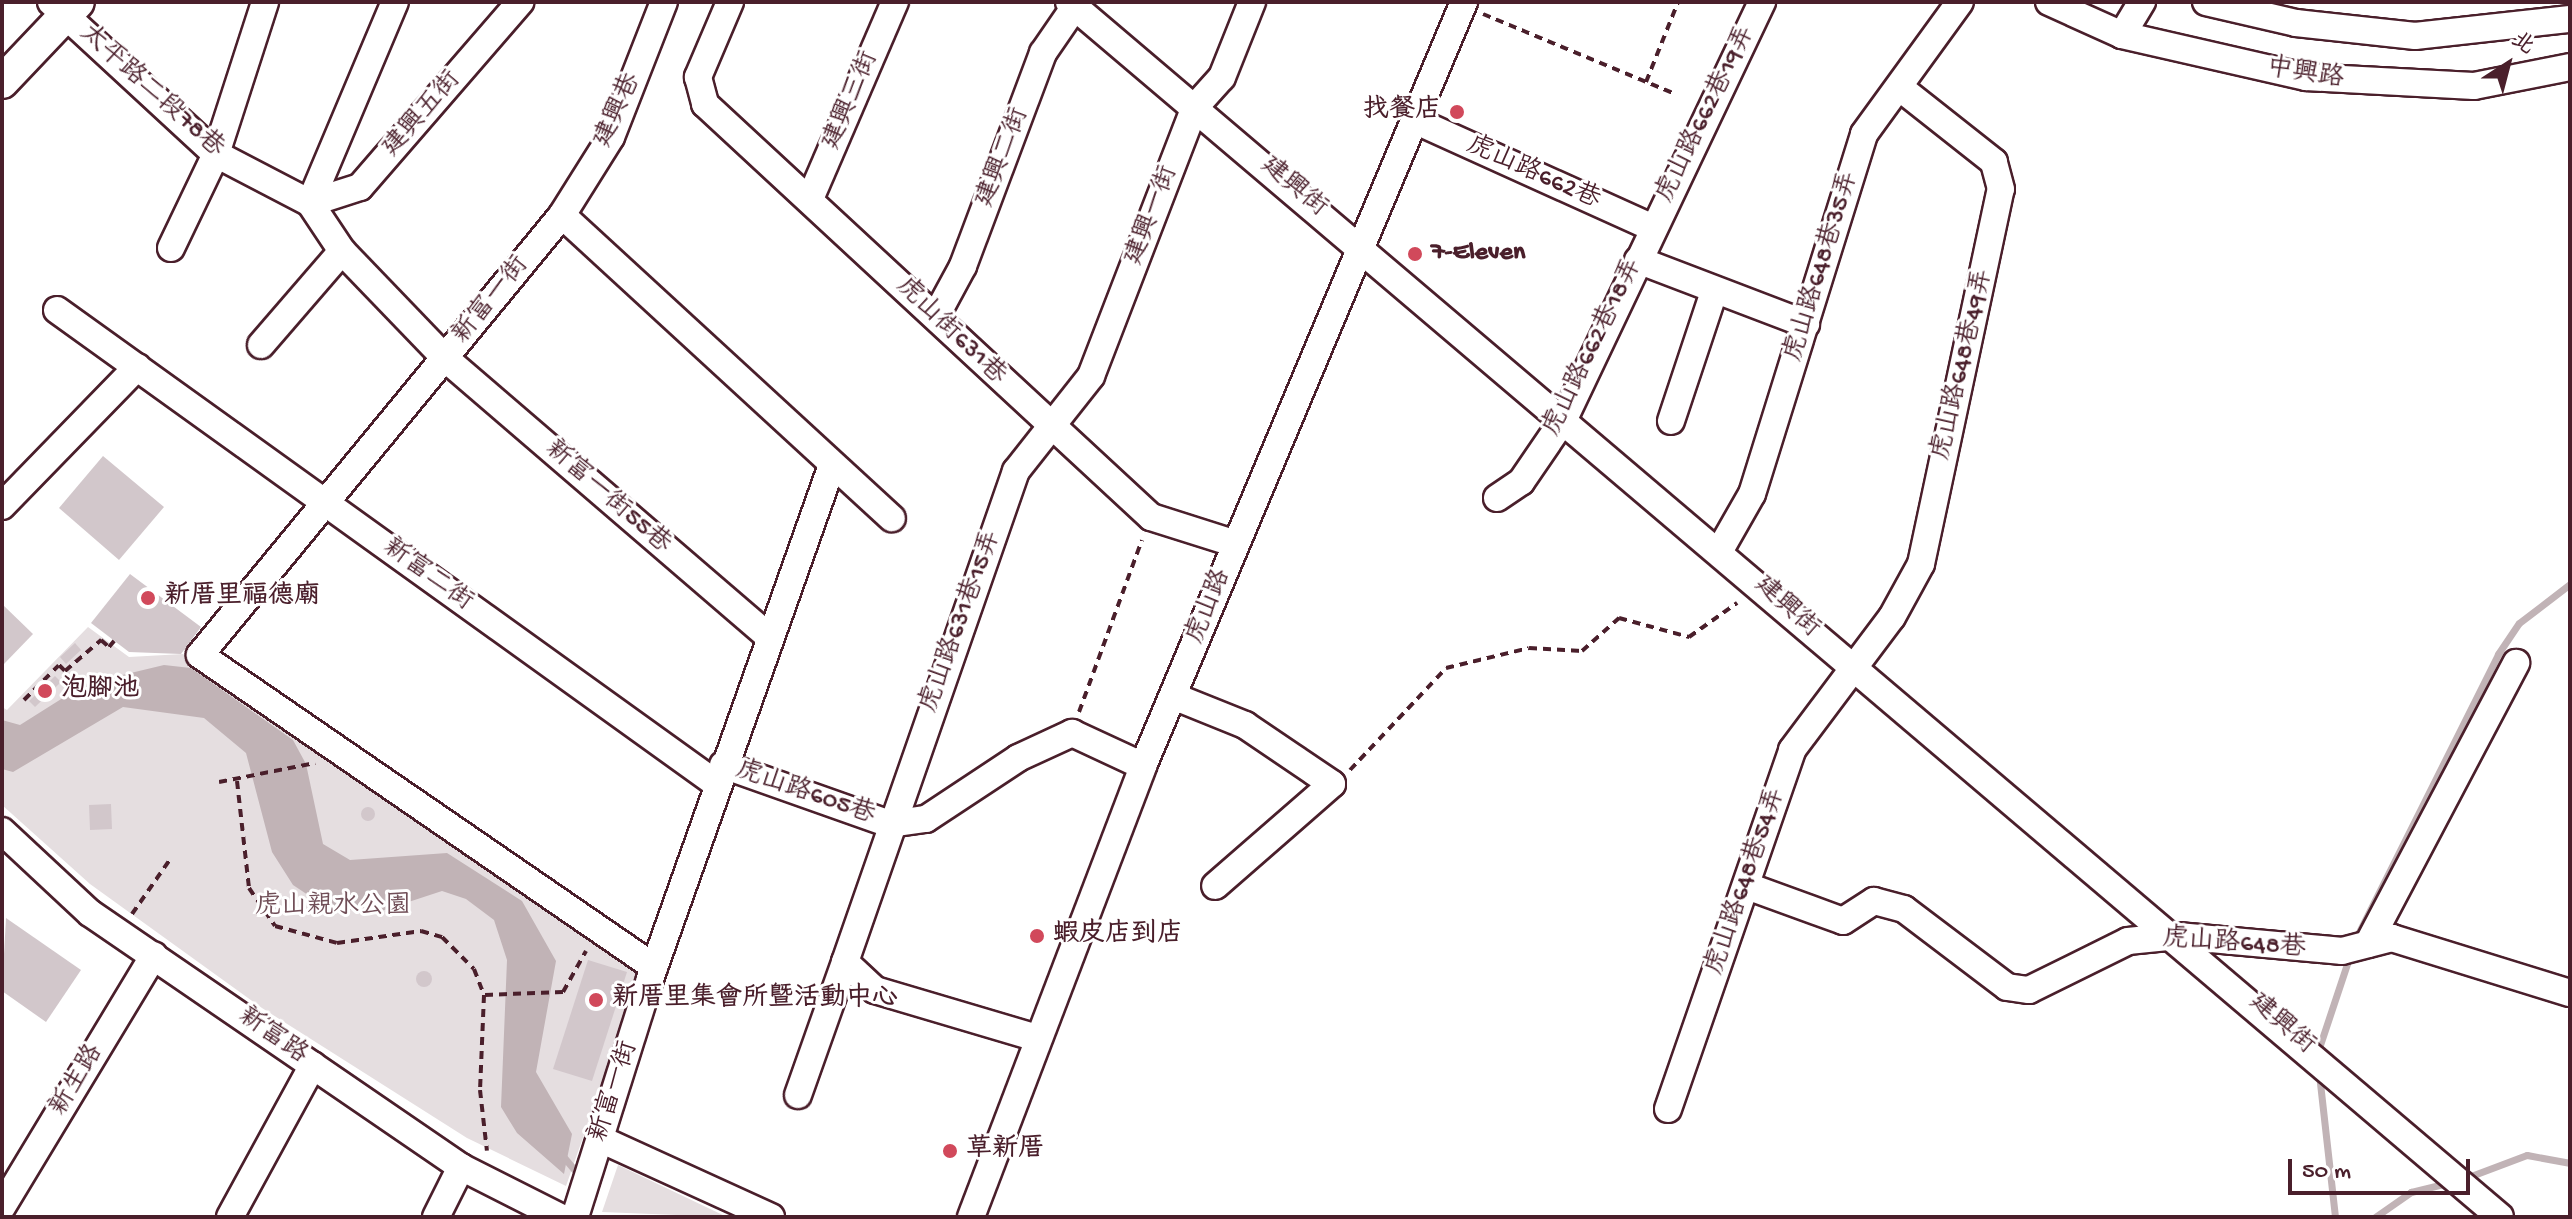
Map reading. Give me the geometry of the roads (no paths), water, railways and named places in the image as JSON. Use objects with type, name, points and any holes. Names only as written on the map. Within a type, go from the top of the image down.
[{"type":"main road","points":[[2,82],[65,6]]},
{"type":"street","points":[[171,248],[216,154],[265,2]]},
{"type":"street","points":[[310,203],[395,2]]},
{"type":"street","name":"建興五街","points":[[310,203],[360,187],[520,2]]},
{"type":"street","name":"建興巷","points":[[562,215],[611,137],[664,2]]},
{"type":"street","name":"虎山街631巷","points":[[730,2],[698,77],[705,104],[936,316],[1050,429],[1151,517],[1236,544]]},
{"type":"street","name":"建興三街","points":[[810,199],[895,2]]},
{"type":"street","name":"建興一街","points":[[1050,429],[1091,376],[1195,107],[1222,77],[1252,2]]},
{"type":"street","name":"虎山路662巷19弄","points":[[1653,228],[1762,2]]},
{"type":"street","name":"虎山路648巷35弄","points":[[1720,550],[1752,494],[1864,134],[1960,2]]},
{"type":"street","name":"中興路","points":[[2049,2],[2122,35],[2209,59],[2380,86],[2474,86],[2570,67]]},
{"type":"street","points":[[2122,35],[2142,2]]},
{"type":"street","name":"中興路","points":[[2206,2],[2296,23],[2415,36],[2570,19]]},
{"type":"street","name":"建興街","points":[[1074,4],[1720,550],[1854,670],[2178,936],[2500,1217]]},
{"type":"street","name":"建興二街","points":[[936,316],[963,266],[1043,53],[1074,4]]},
{"type":"street","name":"虎山路","points":[[971,1217],[1143,766],[1463,4]]},
{"type":"street","name":"太平路二段78巷","points":[[65,6],[216,154],[310,203],[342,251],[445,358]]},
{"type":"street","name":"虎山路648巷49弄","points":[[1854,670],[1921,564],[2001,189],[1994,162],[1899,87]]},
{"type":"street","name":"虎山路662巷","points":[[1414,120],[1653,228]]},
{"type":"street","points":[[562,215],[831,468],[892,518]]},
{"type":"street","name":"新富一街","points":[[562,215],[445,358],[322,500],[200,655],[654,967]]},
{"type":"street","name":"虎山路662巷18弄","points":[[1497,498],[1521,482],[1564,419],[1653,228]]},
{"type":"street","points":[[261,345],[342,251]]},
{"type":"street","points":[[1638,260],[1714,292],[1806,324]]},
{"type":"street","points":[[1671,421],[1714,292]]},
{"type":"street","name":"新富二街","points":[[57,310],[322,500],[720,775]]},
{"type":"street","name":"新富一街55巷","points":[[445,358],[769,637]]},
{"type":"street","points":[[6,495],[137,367]]},
{"type":"street","name":"虎山路631巷15弄","points":[[798,1095],[890,824],[1016,471],[1050,429]]},
{"type":"street","name":"新富一街","points":[[575,1217],[654,967],[831,468]]},
{"type":"street","points":[[2358,947],[2516,663]]},
{"type":"street","name":"虎山路648巷54弄","points":[[1668,1109],[1792,750],[1854,670]]},
{"type":"street","points":[[1173,696],[1245,725],[1332,784],[1215,886]]},
{"type":"street","name":"虎山路605巷","points":[[720,775],[890,824],[926,819],[1018,758],[1072,733],[1143,766]]},
{"type":"street","name":"新富路","points":[[2,831],[119,932],[461,1167],[560,1217]]},
{"type":"street","name":"虎山路648巷","points":[[1747,886],[1843,921],[1874,901],[1904,909],[2007,987],[2029,990],[2128,941],[2178,936],[2358,947],[2392,938],[2420,943],[2570,993]]},
{"type":"street","name":"新生路","points":[[2,1207],[154,955]]},
{"type":"street","points":[[845,962],[875,990],[1037,1038]]},
{"type":"street","points":[[230,1217],[313,1065]]},
{"type":"street","points":[[600,1139],[771,1217]]},
{"type":"street","points":[[436,1217],[461,1167]]},
{"type":"waterway","points":[[2355,940],[2498,654],[2519,623],[2570,584]]},
{"type":"waterway","points":[[2317,1054],[2350,955]]},
{"type":"waterway","points":[[2319,1074],[2335,1217]]},
{"type":"waterway","points":[[562,1155],[579,1175]]},
{"type":"waterway","points":[[2463,1179],[2527,1155],[2570,1163]]},
{"type":"waterway","points":[[2375,1217],[2411,1192],[2447,1183]]},
{"type":"place","name":"找餐店","points":[[1457,112]]},
{"type":"place","name":"7-Eleven","points":[[1415,254]]},
{"type":"place","name":"新厝里福德廟","points":[[148,598]]},
{"type":"place","name":"泡腳池","points":[[45,691]]},
{"type":"place","name":"蝦皮店到店","points":[[1037,936]]},
{"type":"place","name":"新厝里集會所暨活動中心","points":[[596,1000]]},
{"type":"place","name":"草新厝","points":[[950,1151]]},
{"type":"park label","name":"虎山親水公園","points":[[333,908]]}]
